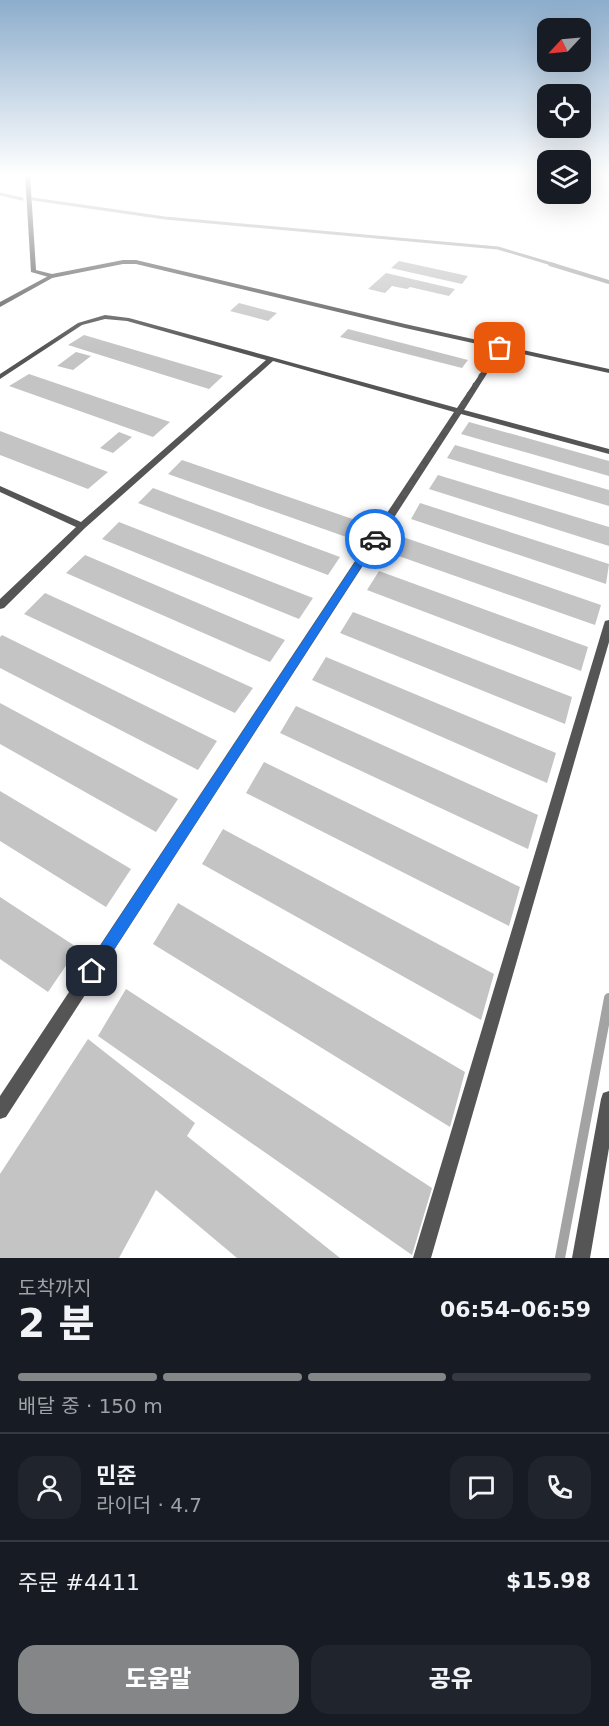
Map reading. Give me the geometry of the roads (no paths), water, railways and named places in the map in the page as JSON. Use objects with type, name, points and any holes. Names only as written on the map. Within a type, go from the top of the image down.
[{"type":"street","points":[[31,233],[33,271],[52,276]]},
{"type":"street","points":[[0,305],[52,276],[123,262],[136,262],[500,348],[609,371]]},
{"type":"lane","points":[[0,377],[80,324],[105,317],[127,320],[609,452]]},
{"type":"lane","points":[[0,1111],[500,348]]},
{"type":"lane","points":[[0,605],[81,526],[271,359]]},
{"type":"lane","points":[[0,489],[81,526]]},
{"type":"lane","points":[[422,1258],[609,624]]},
{"type":"lane","points":[[581,1258],[609,1099]]},
{"type":"waterway","points":[[328,233],[498,248],[555,265]]},
{"type":"waterway","points":[[550,264],[609,282]]},
{"type":"waterway","points":[[560,1258],[609,998]]}]
